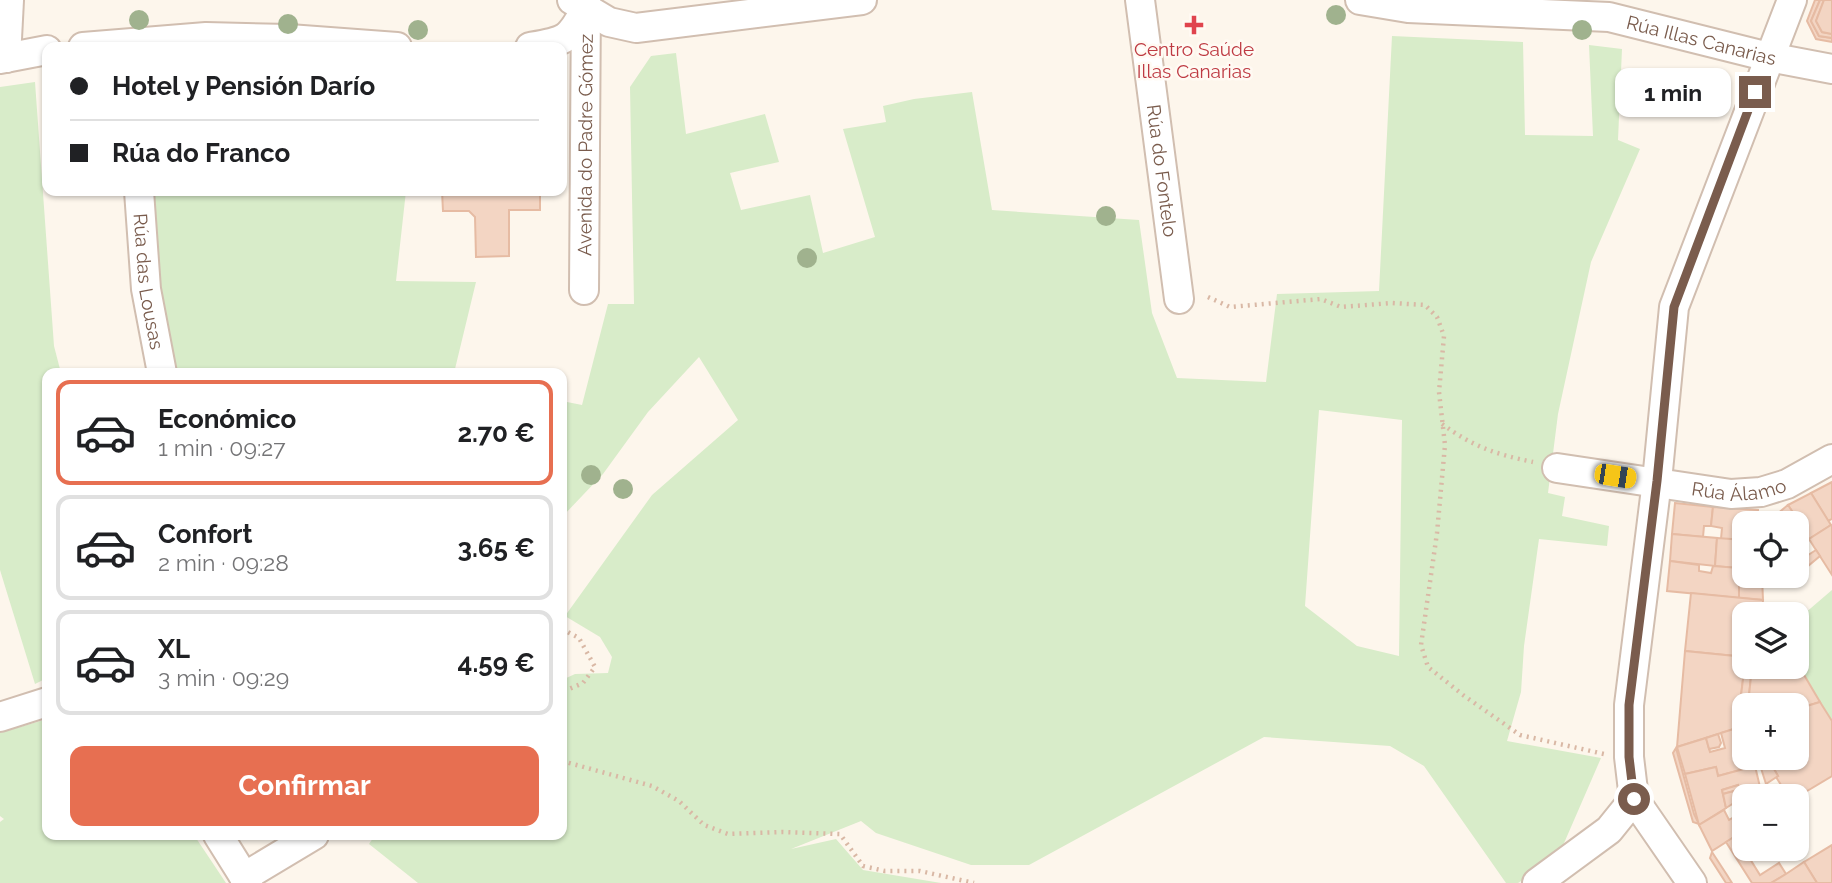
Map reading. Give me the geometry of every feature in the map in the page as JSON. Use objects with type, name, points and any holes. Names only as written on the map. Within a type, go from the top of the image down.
[{"type":"street","points":[[9,0],[3,58],[42,51]]},
{"type":"street","points":[[559,42],[574,32],[581,3],[609,22],[636,28],[862,0]]},
{"type":"street","name":"Rúa do Fontelo","points":[[1140,0],[1179,299]]},
{"type":"street","name":"Rúa Illas Canarias","points":[[1360,0],[1408,8],[1609,17],[1769,57],[1832,69]]},
{"type":"street","points":[[1690,882],[1634,799],[1629,757],[1629,705],[1657,481],[1674,307],[1792,0]]},
{"type":"street","name":"Avenida do Padre Gómez","points":[[581,3],[585,87],[584,290]]},
{"type":"street","points":[[161,42],[206,37],[330,42]]},
{"type":"street","points":[[567,53],[585,87]]},
{"type":"street","name":"Rúa das Lousas","points":[[139,196],[146,289],[161,368]]},
{"type":"street","name":"Rúa Álamo","points":[[1557,468],[1731,494],[1760,492],[1787,484],[1832,459]]},
{"type":"street","points":[[0,717],[42,704]]},
{"type":"street","points":[[1537,883],[1609,830],[1634,799]]},
{"type":"street","points":[[221,840],[246,880],[306,840]]},
{"type":"path","points":[[1208,297],[1230,307],[1321,299],[1341,307],[1392,303],[1425,306],[1437,317],[1444,336],[1439,391],[1445,445],[1437,533],[1421,645],[1428,667],[1520,735],[1629,757]]},
{"type":"path","points":[[1442,423],[1463,439],[1495,454],[1557,468]]},
{"type":"path","points":[[567,632],[579,638],[595,667],[583,683],[567,690]]},
{"type":"path","points":[[567,762],[652,786],[680,801],[704,825],[729,834],[840,834],[863,866],[886,871],[920,871],[974,883]]},
{"type":"green space","points":[[1392,36],[1523,42],[1525,135],[1593,136],[1589,45],[1622,49],[1618,140],[1640,149],[1591,262],[1558,414],[1548,493],[1565,497],[1562,516],[1609,526],[1607,546],[1539,539],[1524,646],[1521,692],[1507,741],[1601,758],[1558,857],[1518,883],[1506,883],[1424,766],[1390,746],[1264,737],[1029,865],[971,865],[876,833],[861,821],[791,849],[836,839],[863,870],[941,883],[418,883],[369,844],[372,840],[567,840],[567,678],[575,674],[608,673],[612,657],[600,637],[567,617],[567,613],[652,495],[738,420],[699,357],[648,412],[603,474],[567,512],[567,402],[582,405],[608,304],[634,304],[630,87],[651,56],[676,53],[686,134],[765,114],[779,162],[730,173],[741,210],[810,195],[823,253],[875,237],[843,129],[886,122],[883,106],[972,92],[992,210],[1139,220],[1152,313],[1177,378],[1266,382],[1277,294],[1379,291]],"holes":[[[1319,410],[1402,420],[1399,656],[1357,646],[1305,606]]]},
{"type":"green space","points":[[35,82],[54,346],[60,368],[42,368],[42,680],[35,684],[0,570],[0,87]]},
{"type":"green space","points":[[149,196],[405,196],[396,281],[476,282],[455,368],[176,368],[154,284]]},
{"type":"green space","points":[[1832,590],[1832,721],[1807,679],[1809,679],[1809,610]]},
{"type":"green space","points":[[42,720],[42,840],[197,840],[226,883],[0,883],[0,822],[4,819],[0,816],[0,733]]},
{"type":"building","points":[[1815,0],[1820,0],[1811,21],[1819,36],[1832,38],[1832,42],[1816,39],[1807,21]]},
{"type":"building","points":[[1820,0],[1824,0],[1816,21],[1822,32],[1832,34],[1832,38],[1819,36],[1811,21]]},
{"type":"building","points":[[1824,0],[1832,0],[1832,34],[1822,32],[1816,21]]},
{"type":"building","points":[[442,196],[540,196],[540,210],[509,210],[509,256],[476,257],[475,217],[469,211],[443,211]]},
{"type":"building","points":[[1832,482],[1832,519],[1828,521],[1811,493]]},
{"type":"building","points":[[1811,493],[1831,525],[1809,539],[1809,511],[1792,511],[1788,505]]},
{"type":"building","points":[[1675,503],[1713,507],[1711,526],[1704,526],[1703,537],[1672,534]]},
{"type":"building","points":[[1788,505],[1792,511],[1781,511]]},
{"type":"building","points":[[1713,507],[1758,510],[1732,511],[1732,539],[1721,539],[1722,528],[1711,526]]},
{"type":"building","points":[[1832,526],[1832,575],[1809,539]]},
{"type":"building","points":[[1672,534],[1717,538],[1715,566],[1670,561]]},
{"type":"building","points":[[1717,538],[1732,539],[1732,568],[1715,566]]},
{"type":"building","points":[[1816,550],[1820,556],[1809,565],[1809,554]]},
{"type":"building","points":[[1670,561],[1699,565],[1699,571],[1711,573],[1713,566],[1732,567],[1732,588],[1739,588],[1739,598],[1667,591]]},
{"type":"building","points":[[1739,588],[1762,588],[1763,600],[1739,598]]},
{"type":"building","points":[[1691,593],[1763,600],[1732,602],[1732,656],[1685,651]]},
{"type":"building","points":[[1685,651],[1732,656],[1732,679],[1743,679],[1741,693],[1732,693],[1732,730],[1677,747]]},
{"type":"building","points":[[1743,679],[1751,679],[1749,693],[1741,693]]},
{"type":"building","points":[[1751,679],[1806,679],[1820,702],[1809,705],[1809,693],[1749,693]]},
{"type":"building","points":[[1820,702],[1832,721],[1832,776],[1809,790],[1809,784],[1780,784],[1775,770],[1809,770],[1809,705]]},
{"type":"building","points":[[1732,730],[1732,770],[1740,770],[1718,776],[1716,767],[1685,774],[1677,747],[1706,738],[1710,752],[1725,748],[1721,733]]},
{"type":"building","points":[[1718,734],[1721,743],[1719,747],[1709,749],[1706,738]]},
{"type":"building","points":[[1676,748],[1699,824],[1693,822],[1673,753]]},
{"type":"building","points":[[1716,767],[1718,776],[1740,770],[1756,770],[1759,784],[1732,784],[1732,787],[1722,790],[1726,808],[1699,825],[1685,774]]},
{"type":"building","points":[[1762,770],[1775,770],[1778,776],[1766,784]]},
{"type":"building","points":[[1732,787],[1732,792],[1723,794],[1722,790]]},
{"type":"building","points":[[1732,792],[1732,804],[1726,808],[1723,794]]},
{"type":"building","points":[[1724,810],[1729,820],[1732,818],[1732,838],[1712,851],[1699,825]]},
{"type":"building","points":[[1732,838],[1732,851],[1726,842]]},
{"type":"building","points":[[1832,845],[1832,883],[1817,883],[1804,862]]},
{"type":"building","points":[[1712,852],[1732,883],[1726,883],[1710,858]]},
{"type":"building","points":[[1738,861],[1751,861],[1760,875],[1779,863],[1786,874],[1771,883],[1752,883]]},
{"type":"building","points":[[1804,862],[1817,883],[1771,883],[1786,874]]},
{"type":"place","name":"Centro Saúde Illas Canarias","points":[[1194,25]]},
{"type":"route","points":[[1634,799],[1629,757],[1629,705],[1657,481],[1674,307],[1755,92]]}]
